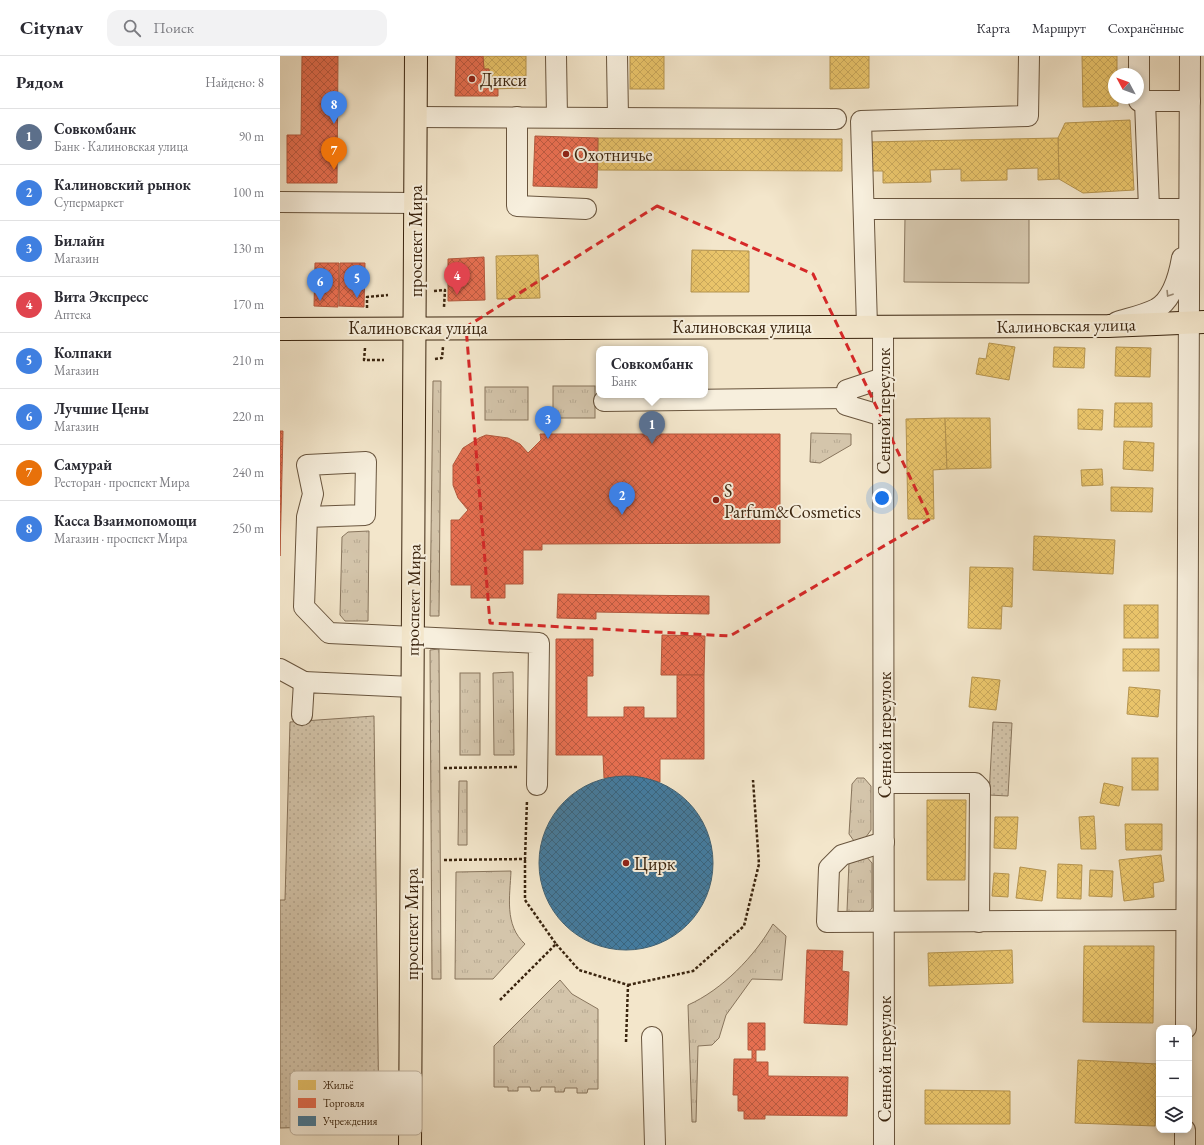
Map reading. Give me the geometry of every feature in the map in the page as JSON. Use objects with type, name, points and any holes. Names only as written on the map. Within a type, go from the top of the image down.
[{"type":"main road","name":"проспект Мира","points":[[410,1071],[416,56]]},
{"type":"main road","name":"Калиновская улица","points":[[280,328],[1108,326],[1197,322]]},
{"type":"main road","name":"проспект Мира","points":[[410,1135],[410,1145]]},
{"type":"street","points":[[556,56],[557,117]]},
{"type":"street","points":[[617,56],[618,117]]},
{"type":"street","name":"Сенной переулок","points":[[884,1145],[883,378],[875,326],[864,209],[861,121],[1028,116],[1029,56]]},
{"type":"street","points":[[1139,56],[1139,101],[1190,102]]},
{"type":"street","points":[[1186,1025],[1186,920],[1197,322],[1188,231],[1190,56]]},
{"type":"street","points":[[1145,101],[1149,209]]},
{"type":"street","points":[[415,117],[836,119]]},
{"type":"street","points":[[517,117],[517,206],[586,209]]},
{"type":"street","points":[[280,202],[416,203]]},
{"type":"street","points":[[864,209],[1188,209]]},
{"type":"street","points":[[1108,326],[1157,309],[1168,297],[1179,276],[1188,231]]},
{"type":"street","points":[[883,378],[847,390],[846,405],[883,416]]},
{"type":"street","points":[[604,401],[847,398]]},
{"type":"street","points":[[307,517],[304,607],[330,633],[539,643],[532,791]]},
{"type":"street","points":[[280,669],[304,682],[412,687]]},
{"type":"street","points":[[302,715],[304,682]]},
{"type":"street","points":[[884,783],[979,785],[979,922]]},
{"type":"street","points":[[884,842],[842,855],[829,868],[827,922],[884,923],[1186,920]]},
{"type":"street","points":[[652,1037],[655,1145]]},
{"type":"street","points":[[1185,1133],[1185,1145]]},
{"type":"path","points":[[432,291],[445,290],[444,307]]},
{"type":"path","points":[[367,308],[367,298],[388,295]]},
{"type":"path","points":[[432,359],[442,358],[443,341]]},
{"type":"path","points":[[365,348],[364,360],[384,360]]},
{"type":"path","points":[[444,768],[512,768]]},
{"type":"path","points":[[532,791],[525,859],[525,900],[556,944],[579,970],[628,985],[693,971],[744,926],[759,864],[753,780]]},
{"type":"path","points":[[444,860],[525,859]]},
{"type":"path","points":[[500,1000],[556,944]]},
{"type":"path","points":[[626,1042],[628,985]]},
{"type":"highlighted area","points":[[657,206],[813,274],[930,519],[730,636],[490,623],[466,327]]},
{"type":"green space","points":[[905,217],[1029,217],[1029,283],[904,282]]},
{"type":"green space","points":[[433,381],[441,381],[439,616],[430,616]]},
{"type":"green space","points":[[553,386],[595,386],[595,418],[553,418]]},
{"type":"green space","points":[[485,387],[528,387],[528,420],[485,420]]},
{"type":"green space","points":[[811,433],[851,434],[851,445],[820,463],[810,462]]},
{"type":"green space","points":[[369,531],[368,621],[345,621],[340,615],[342,537],[348,532]]},
{"type":"green space","points":[[439,649],[441,979],[432,979],[430,650]]},
{"type":"green space","points":[[513,672],[514,755],[494,755],[493,673]]},
{"type":"green space","points":[[460,673],[480,673],[480,755],[460,755]]},
{"type":"green space","points":[[374,716],[378,1071],[290,1071],[290,1128],[280,1128],[280,900],[285,900],[290,722]]},
{"type":"green space","points":[[993,722],[1012,723],[1008,796],[989,795]]},
{"type":"green space","points":[[857,778],[864,778],[871,786],[871,830],[863,841],[854,841],[849,834],[852,784]]},
{"type":"green space","points":[[459,781],[467,781],[467,845],[458,845]]},
{"type":"green space","points":[[865,855],[872,863],[872,908],[864,918],[855,919],[847,911],[849,862]]},
{"type":"green space","points":[[511,871],[509,900],[511,919],[518,936],[525,944],[493,979],[455,979],[456,872]]},
{"type":"green space","points":[[773,924],[786,936],[782,980],[752,979],[726,1015],[719,1038],[712,1045],[698,1046],[696,1122],[692,1122],[688,1005],[713,991],[736,971],[757,948]]},
{"type":"green space","points":[[560,980],[572,994],[598,1009],[598,1089],[588,1089],[587,1093],[577,1093],[577,1088],[565,1088],[564,1092],[555,1092],[555,1087],[541,1087],[540,1091],[531,1091],[530,1087],[518,1087],[518,1091],[508,1091],[508,1087],[494,1087],[494,1046]]},
{"type":"building: Жильё","points":[[483,56],[526,56],[526,88],[490,89],[489,69],[484,69]]},
{"type":"building: Жильё","points":[[630,56],[664,56],[664,89],[630,89]]},
{"type":"building: Жильё","points":[[830,56],[869,56],[869,88],[830,89]]},
{"type":"building: Жильё","points":[[1082,56],[1117,56],[1117,68],[1108,68],[1108,104],[1118,104],[1118,106],[1083,107]]},
{"type":"building: Жильё","points":[[1130,120],[1134,190],[1083,193],[1059,179],[1058,138],[1065,123]]},
{"type":"building: Жильё","points":[[598,138],[842,139],[842,171],[598,170]]},
{"type":"building: Жильё","points":[[1058,138],[1059,179],[1038,180],[1038,168],[1007,169],[1007,180],[961,181],[961,169],[930,170],[931,182],[883,183],[883,171],[868,171],[868,142]]},
{"type":"building: Жильё","points":[[692,250],[749,251],[749,292],[691,292]]},
{"type":"building: Жильё","points":[[538,255],[540,298],[497,299],[496,256]]},
{"type":"building: Жильё","points":[[989,343],[1015,347],[1009,380],[976,374],[979,358],[986,359]]},
{"type":"building: Жильё","points":[[1054,347],[1085,348],[1084,368],[1053,367]]},
{"type":"building: Жильё","points":[[1116,347],[1151,348],[1150,377],[1115,376]]},
{"type":"building: Жильё","points":[[1115,403],[1152,403],[1152,427],[1114,427]]},
{"type":"building: Жильё","points":[[1078,409],[1103,410],[1102,430],[1078,429]]},
{"type":"building: Жильё","points":[[945,418],[947,469],[933,470],[934,519],[908,519],[906,419]]},
{"type":"building: Жильё","points":[[945,418],[990,418],[991,468],[947,469]]},
{"type":"building: Жильё","points":[[1124,441],[1154,443],[1153,471],[1123,469]]},
{"type":"building: Жильё","points":[[1102,469],[1103,485],[1082,486],[1081,470]]},
{"type":"building: Жильё","points":[[1111,487],[1153,488],[1152,512],[1111,511]]},
{"type":"building: Жильё","points":[[1034,536],[1115,540],[1113,574],[1033,570]]},
{"type":"building: Жильё","points":[[970,567],[1013,568],[1012,607],[1002,606],[1001,629],[968,628]]},
{"type":"building: Жильё","points":[[1124,605],[1158,605],[1158,638],[1124,638]]},
{"type":"building: Жильё","points":[[1123,649],[1159,649],[1159,671],[1123,671]]},
{"type":"building: Жильё","points":[[972,677],[1000,680],[996,710],[969,707]]},
{"type":"building: Жильё","points":[[1129,687],[1160,690],[1158,717],[1127,714]]},
{"type":"building: Жильё","points":[[1132,758],[1158,758],[1158,790],[1132,790]]},
{"type":"building: Жильё","points":[[1104,783],[1123,787],[1119,806],[1100,803]]},
{"type":"building: Жильё","points":[[927,800],[966,800],[965,880],[927,880]]},
{"type":"building: Жильё","points":[[1094,816],[1096,849],[1081,849],[1079,817]]},
{"type":"building: Жильё","points":[[995,817],[1018,817],[1016,849],[994,848]]},
{"type":"building: Жильё","points":[[1125,824],[1162,824],[1162,850],[1126,850]]},
{"type":"building: Жильё","points":[[1161,855],[1164,881],[1153,883],[1154,897],[1124,901],[1119,860]]},
{"type":"building: Жильё","points":[[1058,864],[1082,865],[1081,899],[1057,898]]},
{"type":"building: Жильё","points":[[1020,867],[1046,871],[1042,901],[1016,898]]},
{"type":"building: Жильё","points":[[1090,870],[1113,871],[1112,897],[1089,896]]},
{"type":"building: Жильё","points":[[994,873],[1009,874],[1008,897],[992,896]]},
{"type":"building: Жильё","points":[[1084,946],[1154,946],[1153,1023],[1083,1022]]},
{"type":"building: Жильё","points":[[1012,950],[1013,983],[929,986],[928,953]]},
{"type":"building: Жильё","points":[[1078,1060],[1156,1064],[1155,1126],[1075,1123]]},
{"type":"building: Жильё","points":[[925,1090],[1010,1091],[1010,1124],[925,1124]]},
{"type":"building: Торговля","points":[[302,56],[338,56],[337,183],[287,183],[287,135],[301,135]]},
{"type":"building: Торговля","name":"Дикси","points":[[456,56],[483,56],[484,69],[489,69],[490,89],[498,89],[498,96],[455,96]]},
{"type":"building: Торговля","name":"Охотничье","points":[[535,136],[598,138],[597,188],[533,186]]},
{"type":"building: Торговля","points":[[484,257],[485,300],[448,301],[448,259]]},
{"type":"building: Торговля","points":[[315,263],[339,263],[338,307],[314,306]]},
{"type":"building: Торговля","points":[[340,263],[365,263],[364,307],[339,306]]},
{"type":"building: Торговля","points":[[280,431],[283,431],[280,556]]},
{"type":"building: Торговля","points":[[540,434],[780,434],[780,543],[542,544],[542,550],[523,550],[523,584],[505,584],[505,598],[471,598],[471,585],[451,585],[451,520],[459,520],[468,510],[458,498],[453,485],[453,465],[463,448],[486,435],[508,438],[520,444],[528,453],[541,440]]},
{"type":"building: Торговля","points":[[558,594],[709,596],[709,614],[596,612],[596,619],[557,618]]},
{"type":"building: Торговля","points":[[662,635],[705,636],[704,675],[661,675]]},
{"type":"building: Торговля","points":[[556,639],[593,639],[593,676],[587,676],[587,717],[624,717],[624,707],[644,707],[644,718],[677,718],[677,675],[704,675],[704,759],[660,759],[660,782],[634,776],[604,778],[603,755],[556,755]]},
{"type":"building: Торговля","points":[[807,950],[843,951],[842,971],[849,972],[847,1025],[804,1023]]},
{"type":"building: Торговля","points":[[748,1023],[765,1023],[765,1050],[756,1050],[756,1062],[768,1062],[768,1076],[848,1077],[847,1116],[765,1115],[765,1119],[744,1119],[744,1111],[738,1111],[738,1095],[733,1095],[734,1059],[752,1059],[752,1050],[748,1050]]},
{"type":"building: Учреждения","name":"Цирк","points":[[617,776],[635,776],[667,786],[688,801],[703,822],[713,854],[713,872],[703,904],[688,925],[667,940],[651,946],[635,950],[617,950],[585,940],[564,925],[549,904],[543,888],[539,872],[539,854],[549,822],[564,801],[585,786],[601,780]]},
{"type":"place","name":"Дикси","points":[[472,79]]},
{"type":"place","name":"Касса Взаимопомощи","points":[[334,124]]},
{"type":"place","name":"Охотничье","points":[[566,154]]},
{"type":"place","name":"Самурай","points":[[334,170]]},
{"type":"place","name":"Вита Экспресс","points":[[457,295]]},
{"type":"place","name":"Колпаки","points":[[357,298]]},
{"type":"place","name":"Лучшие Цены","points":[[320,301]]},
{"type":"place","name":"Билайн","points":[[548,439]]},
{"type":"place","name":"Совкомбанк","points":[[652,444]]},
{"type":"place","name":"S Parfum&Cosmetics","points":[[716,500]]},
{"type":"place","name":"Калиновский рынок","points":[[622,515]]},
{"type":"place","name":"Цирк","points":[[626,863]]}]
